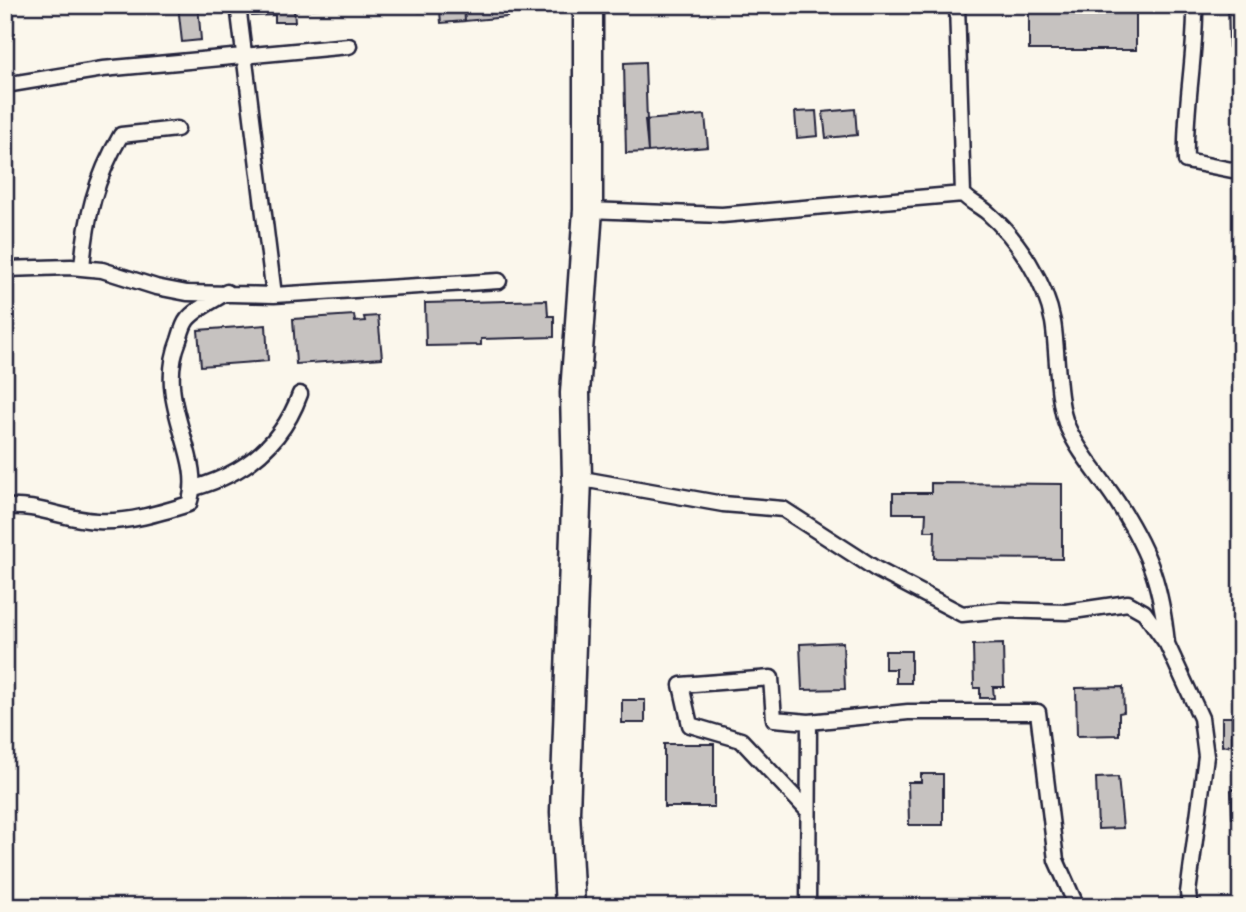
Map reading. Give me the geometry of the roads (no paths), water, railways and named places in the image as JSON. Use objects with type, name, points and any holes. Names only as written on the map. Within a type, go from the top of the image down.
[{"type":"street","points":[[570,907],[565,813],[577,478],[575,393],[588,210],[588,5]]},
{"type":"lane","points":[[238,5],[274,295]]},
{"type":"lane","points":[[957,5],[963,194],[971,204],[987,211],[1020,250],[1035,274],[1052,319],[1066,424],[1081,453],[1120,507],[1143,548],[1161,592],[1167,644]]},
{"type":"lane","points":[[1195,5],[1196,46],[1189,89],[1186,161],[1237,171]]},
{"type":"lane","points":[[5,85],[103,69],[349,46]]},
{"type":"lane","points":[[82,268],[86,219],[106,161],[121,135],[177,129]]},
{"type":"lane","points":[[588,210],[722,215],[963,194]]},
{"type":"lane","points":[[5,269],[103,270],[156,287],[187,293],[274,295],[499,281]]},
{"type":"lane","points":[[5,507],[25,505],[97,522],[150,515],[189,504],[194,488],[172,400],[170,375],[174,351],[187,319],[227,292]]},
{"type":"lane","points":[[194,488],[225,479],[264,451],[291,418],[300,394]]},
{"type":"lane","points":[[577,478],[723,504],[783,509],[876,569],[962,614],[1001,610],[1066,612],[1128,603],[1144,612],[1167,644],[1201,718],[1206,756],[1188,893],[1190,907]]},
{"type":"lane","points":[[808,811],[741,740],[690,724],[681,685],[771,678],[774,719],[808,722],[908,712],[1038,712],[1056,860],[1077,907]]},
{"type":"lane","points":[[808,722],[808,907]]}]
